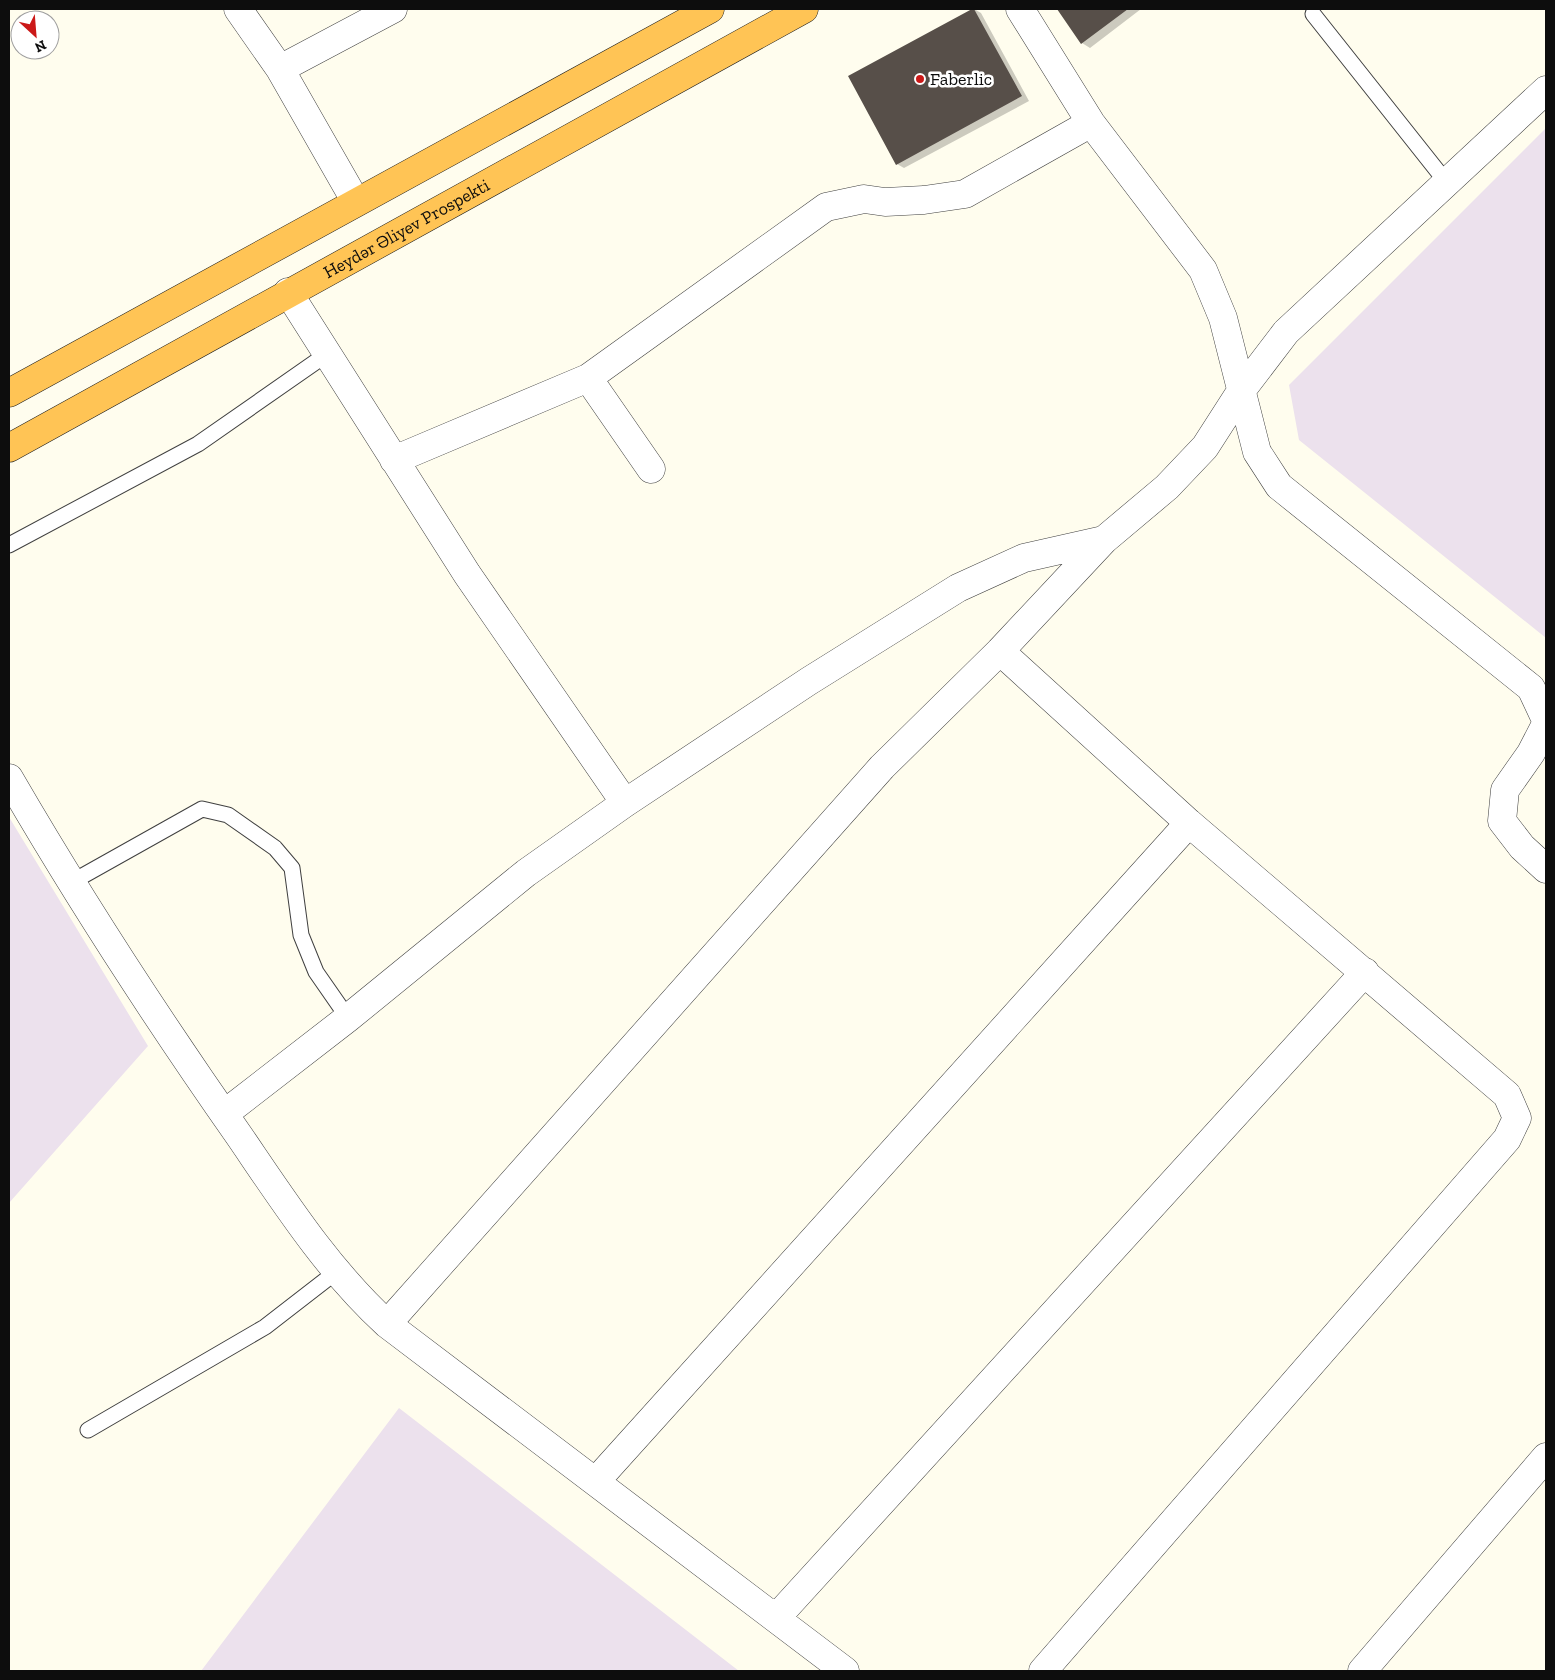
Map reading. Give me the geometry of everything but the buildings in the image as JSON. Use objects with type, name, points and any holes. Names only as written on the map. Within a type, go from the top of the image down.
[{"type":"highway","points":[[9,393],[710,9]]},
{"type":"highway","name":"Heydər Əliyev Prospekti","points":[[9,448],[288,292],[804,9]]},
{"type":"street","points":[[238,9],[280,69],[356,202]]},
{"type":"street","points":[[280,69],[393,9]]},
{"type":"street","points":[[1020,9],[1090,123],[1203,270],[1223,318],[1257,452],[1279,486],[1531,688],[1546,720]]},
{"type":"street","points":[[387,1324],[882,767],[1000,651],[1104,540],[1168,486],[1205,447],[1241,391],[1286,332],[1546,90]]},
{"type":"street","points":[[394,460],[588,378],[826,207],[864,199],[885,202],[924,200],[965,194],[1090,123]]},
{"type":"street","points":[[288,292],[467,574],[625,802]]},
{"type":"street","points":[[588,378],[651,469]]},
{"type":"street","points":[[224,1114],[348,1018],[526,872],[625,802],[810,681],[958,588],[1024,558],[1104,540]]},
{"type":"street","points":[[1000,651],[1190,823],[1507,1095],[1517,1118],[1507,1139],[1043,1671]]},
{"type":"street","points":[[1546,724],[1531,753],[1505,790],[1502,821],[1522,847],[1546,869]]},
{"type":"street","points":[[9,778],[70,883],[155,1016],[336,1272],[362,1301],[387,1324],[844,1671]]},
{"type":"street","points":[[596,1481],[1190,823]]},
{"type":"street","points":[[776,1618],[1365,972]]},
{"type":"street","points":[[1362,1671],[1546,1457]]},
{"type":"lane","points":[[1313,14],[1447,183]]},
{"type":"lane","points":[[9,545],[198,444],[327,354]]},
{"type":"lane","points":[[70,883],[202,809],[228,815],[275,848],[292,868],[302,935],[316,972],[348,1018]]},
{"type":"lane","points":[[88,1430],[265,1327],[336,1272]]},
{"type":"shaded area","points":[[1546,128],[1546,638],[1299,440],[1289,385]]},
{"type":"shaded area","points":[[9,817],[148,1046],[9,1203]]},
{"type":"shaded area","points":[[399,1408],[739,1671],[201,1671]]},
{"type":"place","name":"Faberlic","points":[[920,79]]}]
